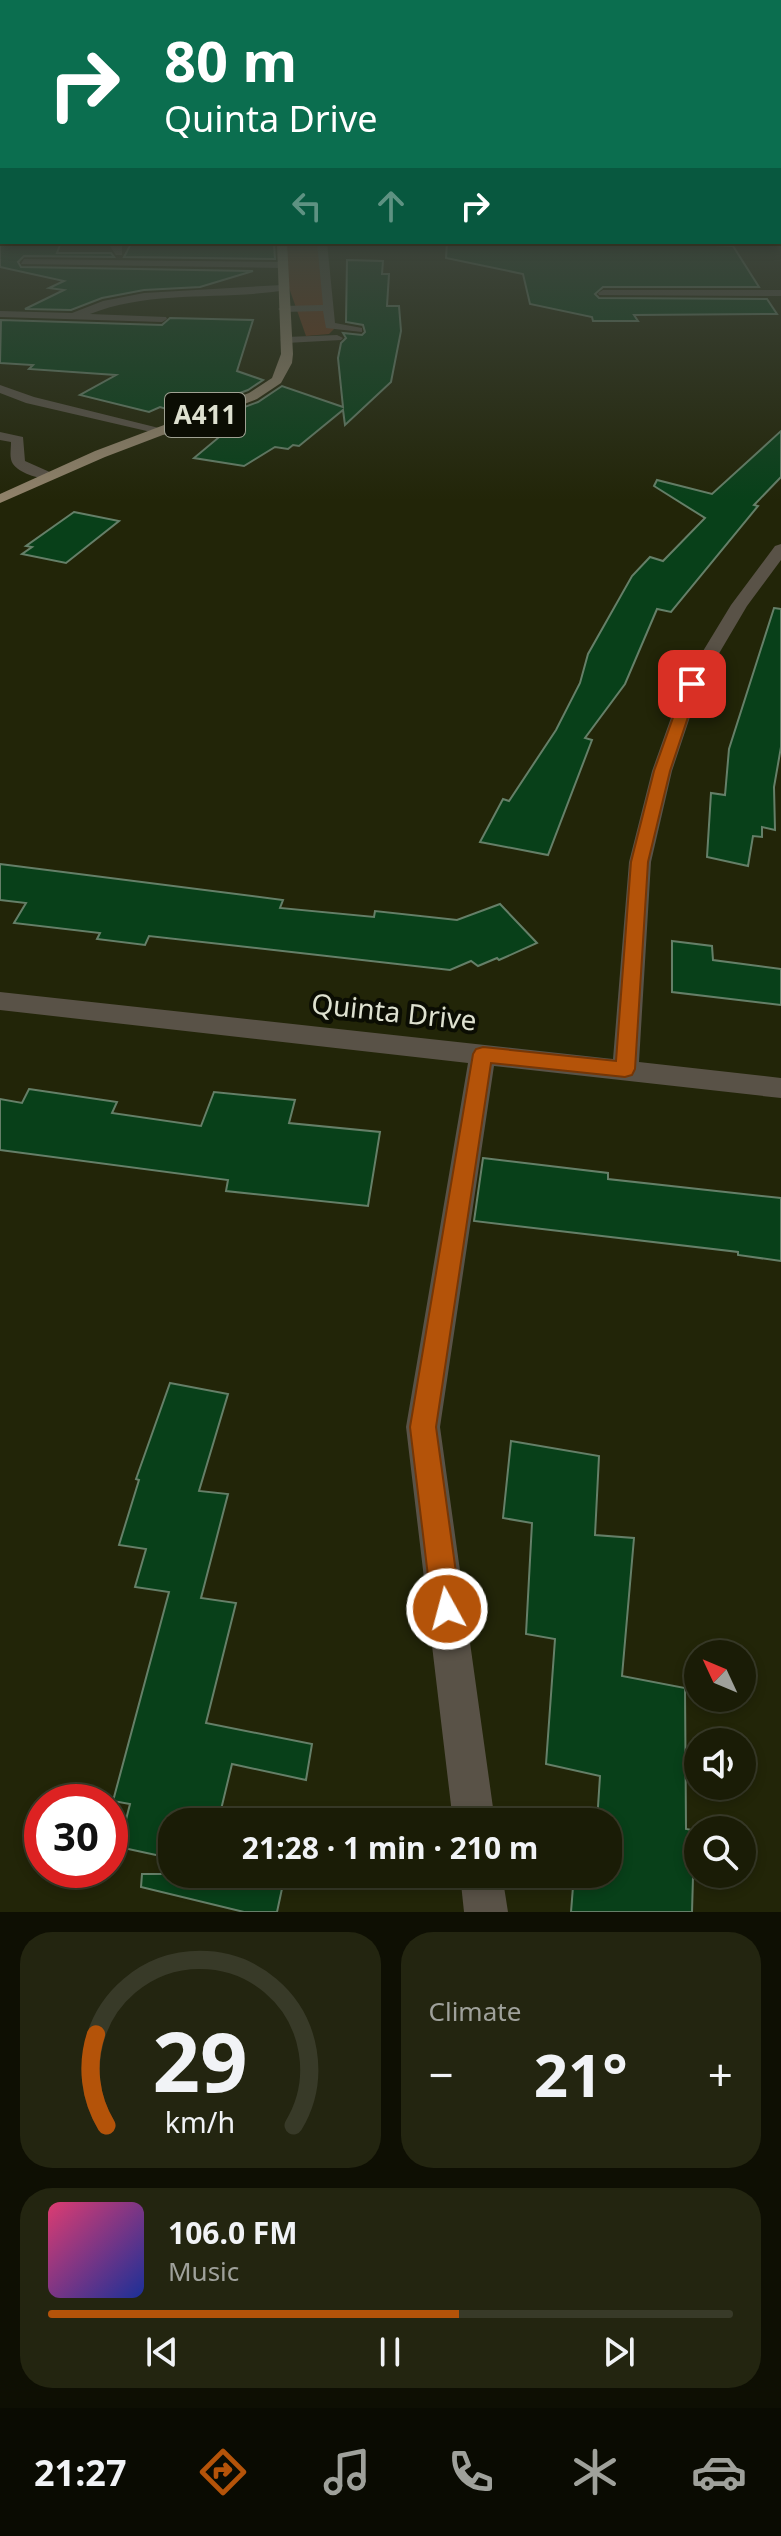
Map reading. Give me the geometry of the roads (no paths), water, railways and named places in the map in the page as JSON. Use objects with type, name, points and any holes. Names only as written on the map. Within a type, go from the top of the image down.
[{"type":"main road","name":"A411","points":[[0,499],[47,476],[267,388],[277,380],[286,363],[284,322]]},
{"type":"street","points":[[329,322],[330,326],[358,330]]},
{"type":"street","points":[[286,340],[337,338]]},
{"type":"street","points":[[0,389],[30,400],[164,431]]},
{"type":"street","points":[[0,436],[18,440],[17,459],[20,464],[47,476]]},
{"type":"street","points":[[625,1069],[640,862],[662,771],[692,684],[739,605],[781,549]]},
{"type":"street","name":"Quinta Drive","points":[[0,1001],[781,1088]]},
{"type":"street","points":[[472,1808],[423,1427],[483,1054]]},
{"type":"street","points":[[483,1888],[486,1912]]}]
